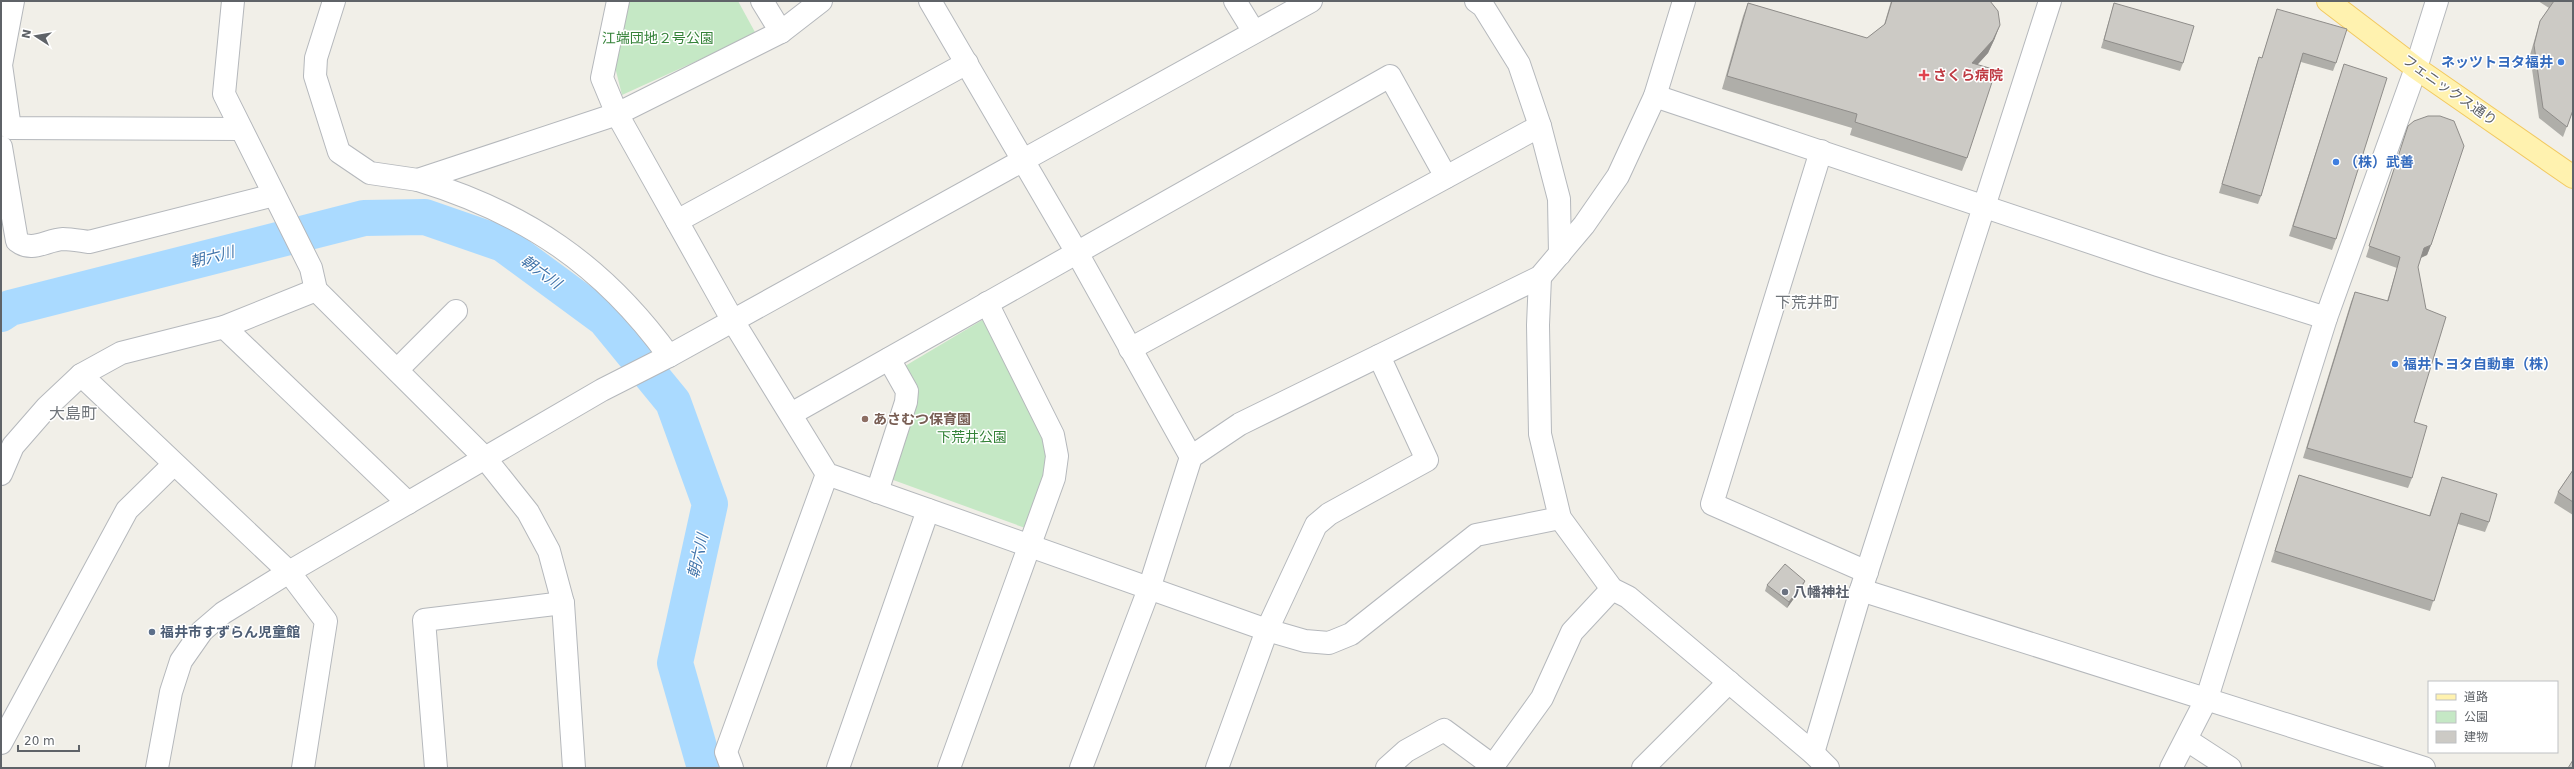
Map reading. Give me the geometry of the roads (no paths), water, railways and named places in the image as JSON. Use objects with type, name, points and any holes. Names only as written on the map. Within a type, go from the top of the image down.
[{"type":"main road","name":"フェニックス通り","points":[[2328,1],[2416,68],[2573,177]]},
{"type":"street","points":[[13,1],[1,65],[4,138],[17,241],[24,246],[35,246],[63,239],[89,242],[278,202]]},
{"type":"street","points":[[233,1],[224,94],[311,268],[316,290],[485,458],[528,512],[549,551],[563,603],[574,768]]},
{"type":"street","points":[[334,1],[316,58],[315,76],[339,152],[370,173],[418,180],[463,194],[514,217],[574,255],[616,293],[646,324],[664,359]]},
{"type":"street","points":[[618,1],[602,78],[617,114],[733,321],[827,474],[1267,630],[1305,641],[1329,643],[1350,634],[1476,535],[1560,518]]},
{"type":"street","points":[[762,1],[781,32]]},
{"type":"street","points":[[418,180],[617,114],[781,32],[821,1]]},
{"type":"street","points":[[930,1],[1076,251],[1191,456]]},
{"type":"street","points":[[1235,1],[1254,32]]},
{"type":"street","points":[[157,768],[171,692],[181,661],[202,631],[223,613],[288,572],[602,390],[664,359],[1311,1]]},
{"type":"street","points":[[1476,1],[1483,6],[1519,64],[1540,126],[1559,199],[1560,254]]},
{"type":"street","points":[[1080,768],[1149,588],[1191,456],[1240,424],[1540,277],[1584,225],[1618,176],[1655,96],[1684,1]]},
{"type":"street","points":[[1540,277],[1538,325],[1540,434],[1560,518],[1612,589],[1628,597],[1820,760],[1864,581],[2050,1]]},
{"type":"street","points":[[2171,768],[2187,740],[2207,698],[2326,318],[2416,68],[2437,1]]},
{"type":"street","points":[[677,221],[967,63]]},
{"type":"street","points":[[791,414],[889,360],[1076,251],[1390,76],[1446,177]]},
{"type":"street","points":[[1655,96],[1820,152],[2326,318]]},
{"type":"street","points":[[1130,349],[1540,126]]},
{"type":"street","points":[[4,138],[241,129]]},
{"type":"street","points":[[1820,152],[1712,504],[1864,581],[2412,766]]},
{"type":"street","points":[[1,474],[13,446],[47,407],[81,375],[121,353],[224,327],[316,290]]},
{"type":"street","points":[[949,768],[1031,547],[1054,478],[1058,456],[1053,435],[987,303]]},
{"type":"street","points":[[397,370],[456,311]]},
{"type":"street","points":[[224,327],[408,503]]},
{"type":"street","points":[[1217,768],[1267,630],[1316,525],[1329,514],[1427,460],[1379,356]]},
{"type":"street","points":[[877,492],[906,402],[907,391],[889,360]]},
{"type":"street","points":[[81,375],[288,572],[326,621],[303,768]]},
{"type":"street","points":[[1,743],[127,510],[174,464]]},
{"type":"street","points":[[732,768],[726,752],[827,474]]},
{"type":"street","points":[[838,768],[928,510]]},
{"type":"street","points":[[1387,768],[1406,751],[1444,730],[1493,766],[1542,698],[1572,632],[1612,589]]},
{"type":"street","points":[[436,768],[424,620],[563,603]]},
{"type":"street","points":[[1643,768],[1729,682]]},
{"type":"street","points":[[2187,740],[2230,768]]},
{"type":"waterway","name":"朝六川","points":[[1,314],[10,308],[364,218],[425,217],[503,244],[605,319],[673,402],[710,504],[675,663],[705,768]]},
{"type":"place","name":"ネッツトヨタ福井","points":[[2561,62]]},
{"type":"place","name":"さくら病院","points":[[1924,75]]},
{"type":"place","name":"（株）武善","points":[[2336,162]]},
{"type":"place","name":"福井トヨタ自動車（株）","points":[[2395,364]]},
{"type":"place","name":"あさむつ保育園","points":[[865,419]]},
{"type":"place","name":"八幡神社","points":[[1785,592]]},
{"type":"place","name":"福井市すずらん児童館","points":[[152,632]]},
{"type":"district","name":"下荒井町","points":[[1807,302]]},
{"type":"district","name":"大島町","points":[[73,413]]},
{"type":"park label","name":"江端団地２号公園","points":[[658,38]]},
{"type":"park label","name":"下荒井公園","points":[[972,437]]}]
